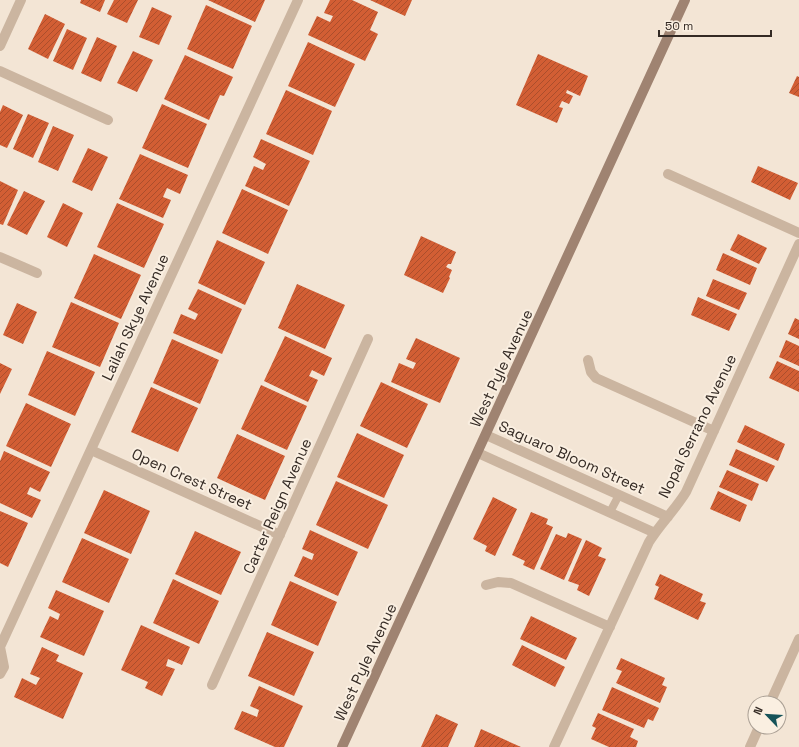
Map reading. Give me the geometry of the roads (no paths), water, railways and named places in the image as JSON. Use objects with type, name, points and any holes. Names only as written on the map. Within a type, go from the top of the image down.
[{"type":"street","points":[[0,46],[21,0]]},
{"type":"street","name":"Lailah Skye Avenue","points":[[0,674],[4,667],[0,647],[298,0]]},
{"type":"street","name":"West Pyle Avenue","points":[[342,747],[685,0]]},
{"type":"street","points":[[0,71],[108,120]]},
{"type":"street","points":[[668,174],[799,233]]},
{"type":"street","name":"Nopal Serrano Avenue","points":[[554,747],[649,542],[655,532],[679,504],[686,492],[799,244]]},
{"type":"street","points":[[0,257],[37,273]]},
{"type":"street","name":"Carter Reign Avenue","points":[[212,685],[368,339]]},
{"type":"street","points":[[588,360],[590,372],[596,378],[714,431]]},
{"type":"street","name":"Saguaro Bloom Street","points":[[486,435],[668,517]]},
{"type":"street","name":"Open Crest Street","points":[[91,450],[280,535]]},
{"type":"street","points":[[478,453],[655,532]]},
{"type":"street","points":[[486,585],[498,582],[511,583],[610,627]]},
{"type":"street","points":[[774,695],[799,639]]},
{"type":"street","points":[[750,747],[755,735]]},
{"type":"lane","points":[[610,512],[619,495]]}]
